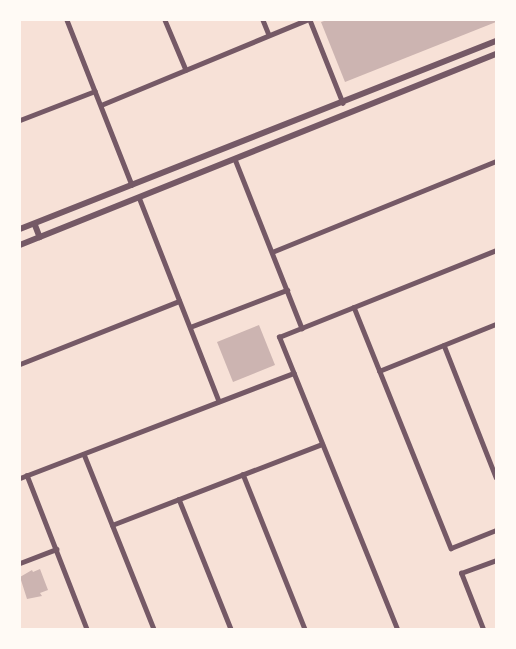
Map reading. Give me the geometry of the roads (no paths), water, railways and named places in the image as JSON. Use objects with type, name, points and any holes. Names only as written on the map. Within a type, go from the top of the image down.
[{"type":"street","points":[[67,20],[132,184]]},
{"type":"street","points":[[165,20],[186,70]]},
{"type":"street","points":[[263,20],[269,35]]},
{"type":"street","points":[[101,105],[308,20],[343,103]]},
{"type":"street","points":[[20,229],[496,41]]},
{"type":"street","points":[[20,245],[496,54]]},
{"type":"street","points":[[20,120],[95,90]]},
{"type":"street","points":[[235,159],[302,328]]},
{"type":"street","points":[[272,252],[496,162]]},
{"type":"street","points":[[140,197],[220,402]]},
{"type":"street","points":[[35,224],[40,237]]},
{"type":"street","points":[[397,629],[280,337],[496,250]]},
{"type":"street","points":[[190,327],[287,290]]},
{"type":"street","points":[[20,364],[179,301]]},
{"type":"street","points":[[354,307],[451,548],[496,530]]},
{"type":"street","points":[[379,371],[496,324]]},
{"type":"street","points":[[444,345],[496,477]]},
{"type":"street","points":[[20,478],[294,373]]},
{"type":"street","points":[[112,525],[322,444]]},
{"type":"street","points":[[84,454],[154,629]]},
{"type":"street","points":[[244,474],[306,629]]},
{"type":"street","points":[[27,476],[87,629]]},
{"type":"street","points":[[179,499],[231,629]]},
{"type":"street","points":[[20,563],[56,548]]},
{"type":"street","points":[[483,629],[461,573],[496,560]]}]
